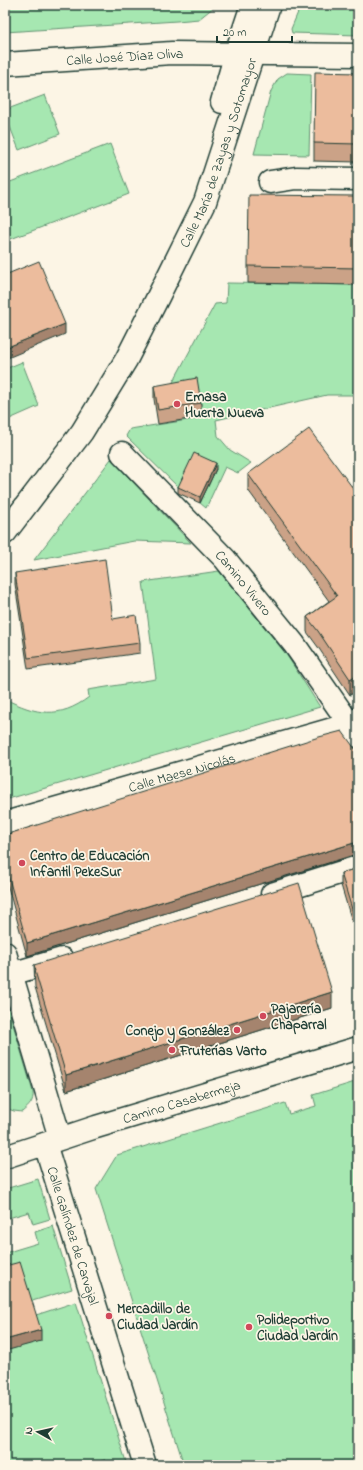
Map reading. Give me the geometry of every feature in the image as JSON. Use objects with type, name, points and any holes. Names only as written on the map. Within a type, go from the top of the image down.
[{"type":"street","name":"Calle María de Zayas y Sotomayor","points":[[244,53],[252,5]]},
{"type":"street","name":"Calle María de Zayas y Sotomayor","points":[[5,533],[82,432],[126,360],[158,297],[244,53],[269,5]]},
{"type":"street","name":"Calle José Díaz Oliva","points":[[5,64],[172,53],[358,55]]},
{"type":"street","points":[[270,182],[296,178],[358,179]]},
{"type":"street","name":"Camino Vivero","points":[[122,453],[225,559],[294,644],[355,726]]},
{"type":"street","name":"Calle Maese Nicolás","points":[[5,823],[355,726]]},
{"type":"street","points":[[251,900],[358,867]]},
{"type":"street","points":[[11,974],[83,952]]},
{"type":"street","name":"Calle Galíndez de Carvajal","points":[[5,953],[53,1141],[145,1465]]},
{"type":"street","name":"Camino Casabermeja","points":[[5,1157],[358,1048]]},
{"type":"green space","points":[[5,5],[215,5],[199,19],[5,32]]},
{"type":"green space","points":[[301,5],[358,5],[358,35],[292,33],[291,29]]},
{"type":"green space","points":[[287,73],[311,74],[309,155],[254,154],[271,91],[278,79]]},
{"type":"green space","points":[[45,95],[60,134],[19,150],[5,114],[5,110]]},
{"type":"green space","points":[[110,144],[129,194],[8,240],[5,232],[5,184]]},
{"type":"green space","points":[[227,283],[358,285],[358,395],[327,395],[216,420],[218,436],[230,450],[251,463],[238,473],[225,467],[206,508],[200,503],[216,469],[180,489],[126,436],[130,429],[201,418],[197,392],[165,397],[215,304],[226,303]]},
{"type":"green space","points":[[22,362],[39,406],[5,421],[5,369]]},
{"type":"green space","points":[[111,459],[191,543],[134,541],[34,560]]},
{"type":"green space","points":[[219,571],[286,654],[320,707],[5,800],[5,699],[37,711],[57,712],[68,709],[89,697],[88,690],[156,679],[143,582]]},
{"type":"green space","points":[[5,997],[33,1092],[32,1101],[22,1112],[5,1108]]},
{"type":"green space","name":"Polideportivo Ciudad Jardín","points":[[358,1081],[358,1465],[184,1465],[96,1189],[117,1155],[285,1103],[289,1114],[316,1106],[313,1095]]},
{"type":"green space","points":[[38,1179],[50,1219],[33,1224],[29,1212],[5,1219],[5,1189]]},
{"type":"green space","points":[[53,1226],[72,1289],[29,1302],[5,1277],[5,1253],[38,1243],[35,1232]]},
{"type":"green space","points":[[76,1302],[127,1465],[5,1465],[5,1351],[33,1316]]},
{"type":"building","points":[[315,72],[358,73],[358,144],[314,143]]},
{"type":"building","points":[[249,195],[358,196],[358,268],[248,266]]},
{"type":"building","points":[[39,261],[65,324],[5,348],[5,275]]},
{"type":"building","points":[[197,378],[201,403],[158,410],[154,386]]},
{"type":"building","points":[[309,429],[358,495],[358,674],[350,679],[307,617],[337,596],[248,474]]},
{"type":"building","points":[[194,453],[216,463],[200,497],[178,487]]},
{"type":"building","points":[[105,559],[113,619],[136,615],[140,643],[28,658],[15,573]]},
{"type":"building","points":[[342,731],[358,753],[358,842],[27,943],[5,864],[5,835]]},
{"type":"building","points":[[358,868],[358,929],[341,873]]},
{"type":"building","points":[[299,883],[332,992],[66,1075],[34,965]]},
{"type":"building","points":[[20,1262],[41,1330],[5,1340],[5,1266]]},
{"type":"building","points":[[105,1460],[106,1465],[88,1465]]},
{"type":"place","name":"Emasa Huerta Nueva","points":[[177,404]]},
{"type":"place","name":"Centro de Educación Infantil PekeSur","points":[[22,863]]},
{"type":"place","name":"Pajarería Chaparral","points":[[263,1016]]},
{"type":"place","name":"Conejo y González","points":[[237,1030]]},
{"type":"place","name":"Fruterías Varto","points":[[172,1050]]},
{"type":"place","name":"Mercadillo de Ciudad Jardín","points":[[109,1316]]},
{"type":"place","name":"Polideportivo Ciudad Jardín","points":[[249,1327]]}]
